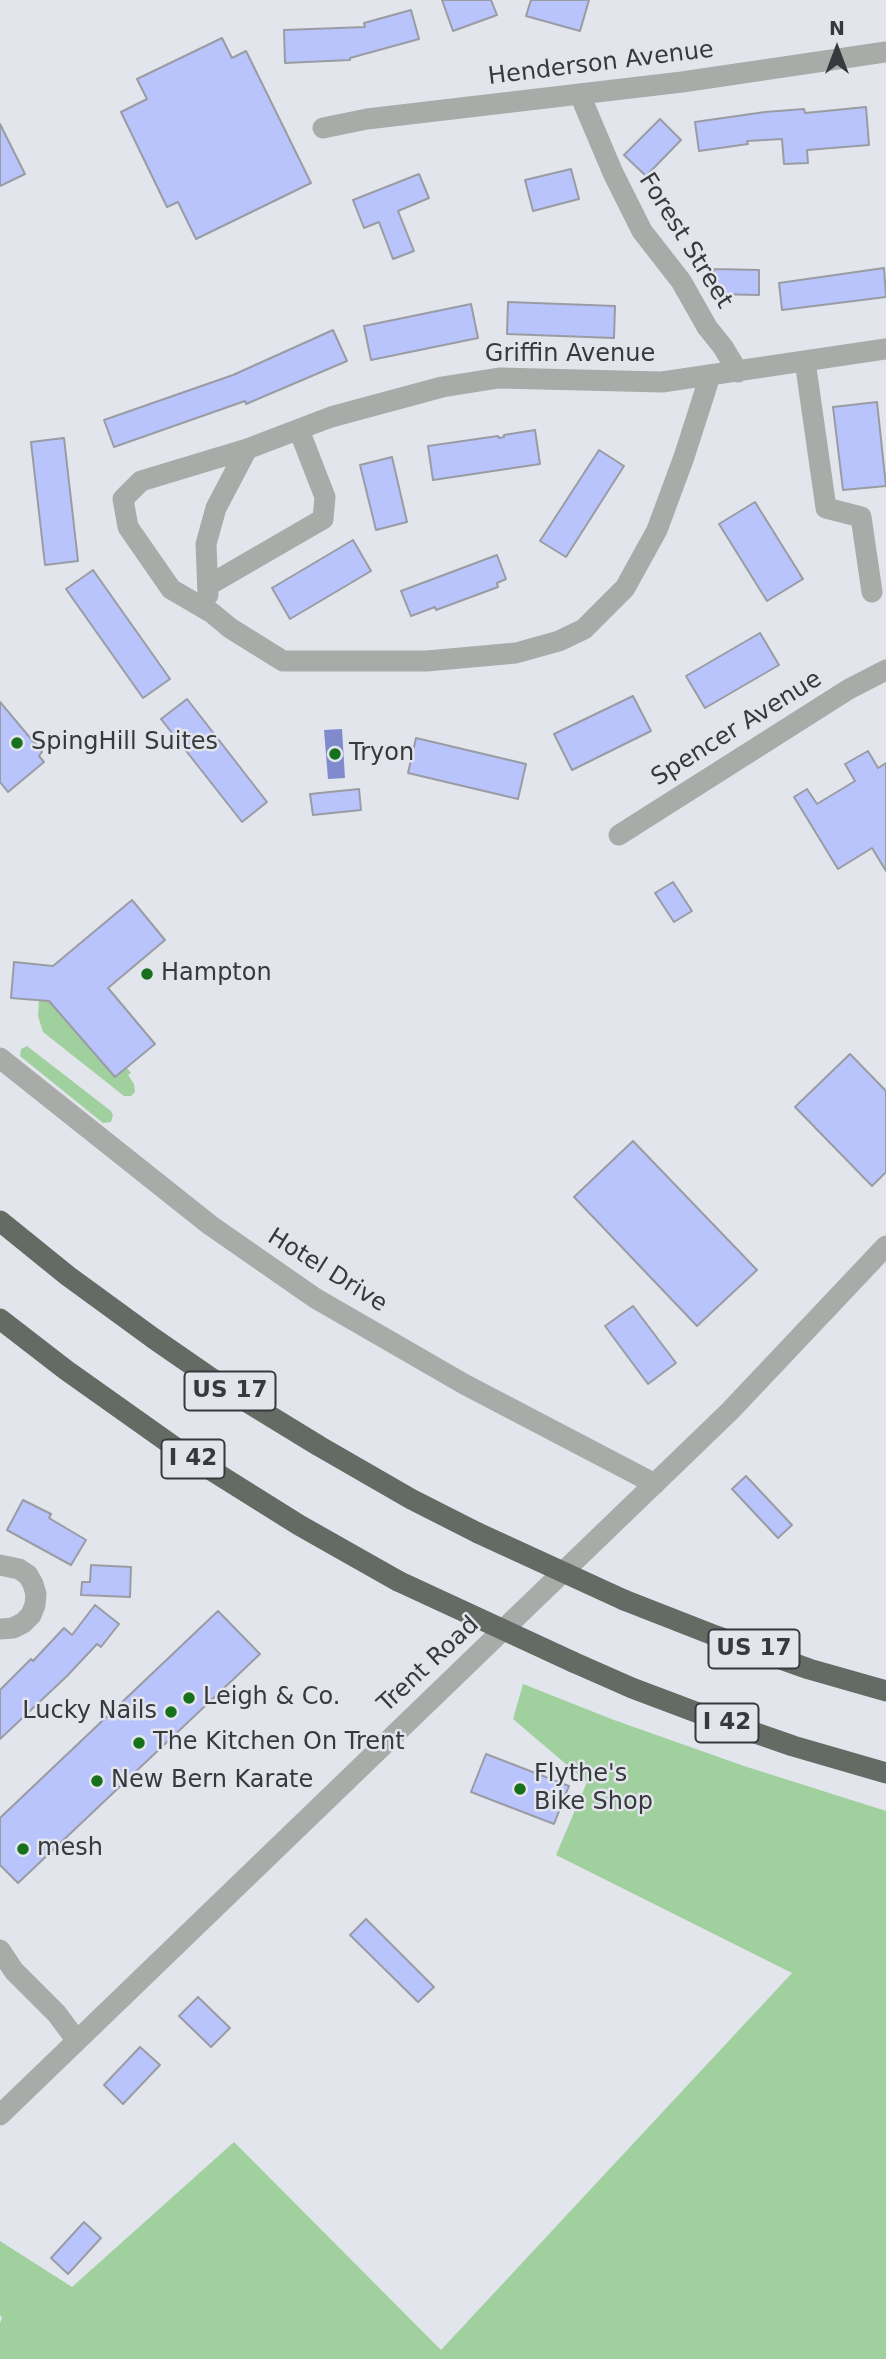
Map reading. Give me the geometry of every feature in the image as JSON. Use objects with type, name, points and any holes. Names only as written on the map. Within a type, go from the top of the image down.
[{"type":"highway","points":[[0,1211],[68,1276]]},
{"type":"highway","name":"US 17","points":[[0,1221],[68,1276],[234,1394],[330,1453],[478,1533],[624,1600],[716,1636],[809,1669],[886,1691]]},
{"type":"highway","name":"I 42","points":[[0,1319],[66,1370],[176,1448],[299,1525],[398,1581],[573,1662],[701,1714],[793,1746],[886,1773]]},
{"type":"street","name":"Henderson Avenue","points":[[323,128],[367,119],[580,95],[886,52]]},
{"type":"street","name":"Forest Street","points":[[580,95],[613,173],[642,231],[681,281],[707,327],[738,372]]},
{"type":"street","name":"Griffin Avenue","points":[[710,376],[657,530],[625,588],[584,629],[559,641],[516,653],[468,659],[282,662],[171,589],[128,527],[123,499],[141,481],[247,449],[331,417],[442,387],[499,378],[662,382],[886,349]]},
{"type":"street","points":[[805,361],[826,508],[861,517],[872,592]]},
{"type":"street","points":[[209,585],[323,519],[325,497],[299,430]]},
{"type":"street","points":[[208,611],[206,544],[216,508],[247,449]]},
{"type":"street","name":"Spencer Avenue","points":[[619,835],[849,689],[886,670]]},
{"type":"street","name":"Hotel Drive","points":[[0,1058],[210,1225],[315,1298],[464,1384],[655,1484]]},
{"type":"street","name":"Trent Road","points":[[0,2115],[730,1411],[886,1246]]},
{"type":"street","points":[[0,1566],[19,1569],[28,1575],[36,1594],[35,1605],[23,1623],[13,1628],[0,1629]]},
{"type":"street","points":[[0,1950],[14,1971],[57,2014],[77,2040]]},
{"type":"green space","points":[[39,1000],[49,1001],[115,1077],[127,1068],[134,1084],[135,1092],[131,1096],[124,1096],[43,1032],[38,1016]]},
{"type":"green space","points":[[27,1046],[111,1111],[111,1122],[103,1123],[20,1056],[21,1049]]},
{"type":"green space","points":[[523,1684],[744,1766],[886,1811],[886,2359],[0,2359],[0,2241],[72,2287],[234,2142],[441,2350],[792,1973],[556,1855],[587,1782],[513,1719]]},
{"type":"water","name":"Tryon","points":[[342,729],[345,778],[328,779],[324,730]]},
{"type":"building","points":[[442,0],[491,0],[497,15],[453,31]]},
{"type":"building","points":[[531,0],[589,0],[580,31],[526,16]]},
{"type":"building","points":[[411,10],[419,39],[350,60],[285,63],[284,30],[365,27],[364,23]]},
{"type":"building","points":[[222,38],[232,58],[246,51],[311,183],[196,239],[178,202],[167,207],[121,112],[147,99],[137,79]]},
{"type":"building","points":[[866,107],[869,145],[807,150],[808,163],[784,164],[782,139],[747,141],[748,144],[699,151],[695,122],[765,112],[804,109],[805,113]]},
{"type":"building","points":[[660,119],[681,140],[646,176],[624,155]]},
{"type":"building","points":[[0,124],[25,174],[0,186]]},
{"type":"building","points":[[571,169],[579,199],[533,211],[525,180]]},
{"type":"building","points":[[419,174],[429,198],[398,211],[414,251],[393,259],[379,222],[364,228],[353,200]]},
{"type":"building","points":[[884,268],[886,297],[782,310],[779,283]]},
{"type":"building","points":[[714,269],[759,270],[759,295],[713,294]]},
{"type":"building","points":[[508,302],[615,306],[614,338],[507,334]]},
{"type":"building","points":[[471,304],[478,338],[371,360],[364,326]]},
{"type":"building","points":[[333,330],[347,361],[246,404],[245,401],[114,447],[104,420],[233,375]]},
{"type":"building","points":[[877,402],[886,486],[843,490],[833,407]]},
{"type":"building","points":[[535,430],[540,464],[433,480],[428,446],[499,438]]},
{"type":"building","points":[[64,438],[78,561],[45,565],[31,442]]},
{"type":"building","points":[[599,450],[624,466],[566,557],[540,541]]},
{"type":"building","points":[[392,457],[407,522],[376,530],[360,465]]},
{"type":"building","points":[[755,502],[803,579],[767,601],[719,524]]},
{"type":"building","points":[[353,540],[371,571],[290,619],[272,588]]},
{"type":"building","points":[[497,555],[506,579],[497,583],[498,587],[436,610],[435,607],[411,616],[401,591]]},
{"type":"building","points":[[93,570],[170,679],[143,698],[66,589]]},
{"type":"building","points":[[760,633],[779,665],[705,708],[686,676]]},
{"type":"building","points":[[633,696],[651,731],[572,770],[554,734]]},
{"type":"building","points":[[187,699],[267,802],[242,822],[161,719]]},
{"type":"building","name":"SpingHill Suites","points":[[0,702],[42,752],[39,756],[44,762],[8,792],[0,782]]},
{"type":"building","points":[[416,738],[526,764],[518,799],[408,773]]},
{"type":"building","points":[[868,751],[878,768],[886,763],[886,871],[872,848],[838,869],[794,797],[807,789],[817,804],[855,781],[845,764]]},
{"type":"building","points":[[359,789],[361,810],[313,815],[310,794]]},
{"type":"building","points":[[673,882],[692,911],[674,922],[655,893]]},
{"type":"building","points":[[132,900],[165,940],[108,988],[155,1044],[115,1077],[49,1001],[11,998],[14,962],[53,966]]},
{"type":"building","points":[[850,1054],[886,1091],[886,1172],[872,1186],[795,1107]]},
{"type":"building","points":[[633,1141],[757,1270],[697,1326],[574,1197]]},
{"type":"building","points":[[633,1306],[676,1363],[648,1384],[605,1326]]},
{"type":"building","points":[[746,1476],[792,1525],[778,1538],[732,1489]]},
{"type":"building","points":[[23,1500],[51,1514],[49,1518],[86,1540],[71,1565],[7,1530]]},
{"type":"building","points":[[91,1565],[131,1567],[130,1597],[81,1595],[82,1582],[90,1582]]},
{"type":"building","points":[[95,1605],[119,1624],[101,1647],[97,1644],[0,1739],[0,1690],[31,1659],[33,1661],[64,1628],[72,1635]]},
{"type":"building","points":[[218,1611],[260,1654],[18,1883],[0,1865],[0,1818]]},
{"type":"building","name":"Flythe's Bike Shop","points":[[486,1754],[569,1786],[554,1824],[471,1792]]},
{"type":"building","points":[[366,1919],[434,1987],[418,2002],[350,1935]]},
{"type":"building","points":[[198,1997],[230,2028],[211,2047],[179,2016]]},
{"type":"building","points":[[140,2047],[160,2065],[123,2104],[104,2085]]},
{"type":"building","points":[[84,2222],[101,2238],[68,2274],[51,2258]]},
{"type":"place","name":"SpingHill Suites","points":[[17,743]]},
{"type":"place","name":"Tryon","points":[[335,754]]},
{"type":"place","name":"Hampton","points":[[147,974]]},
{"type":"place","name":"Leigh & Co.","points":[[189,1698]]},
{"type":"place","name":"Lucky Nails","points":[[171,1712]]},
{"type":"place","name":"The Kitchen On Trent","points":[[139,1743]]},
{"type":"place","name":"New Bern Karate","points":[[97,1781]]},
{"type":"place","name":"Flythe's Bike Shop","points":[[520,1789]]},
{"type":"place","name":"mesh","points":[[23,1849]]}]
